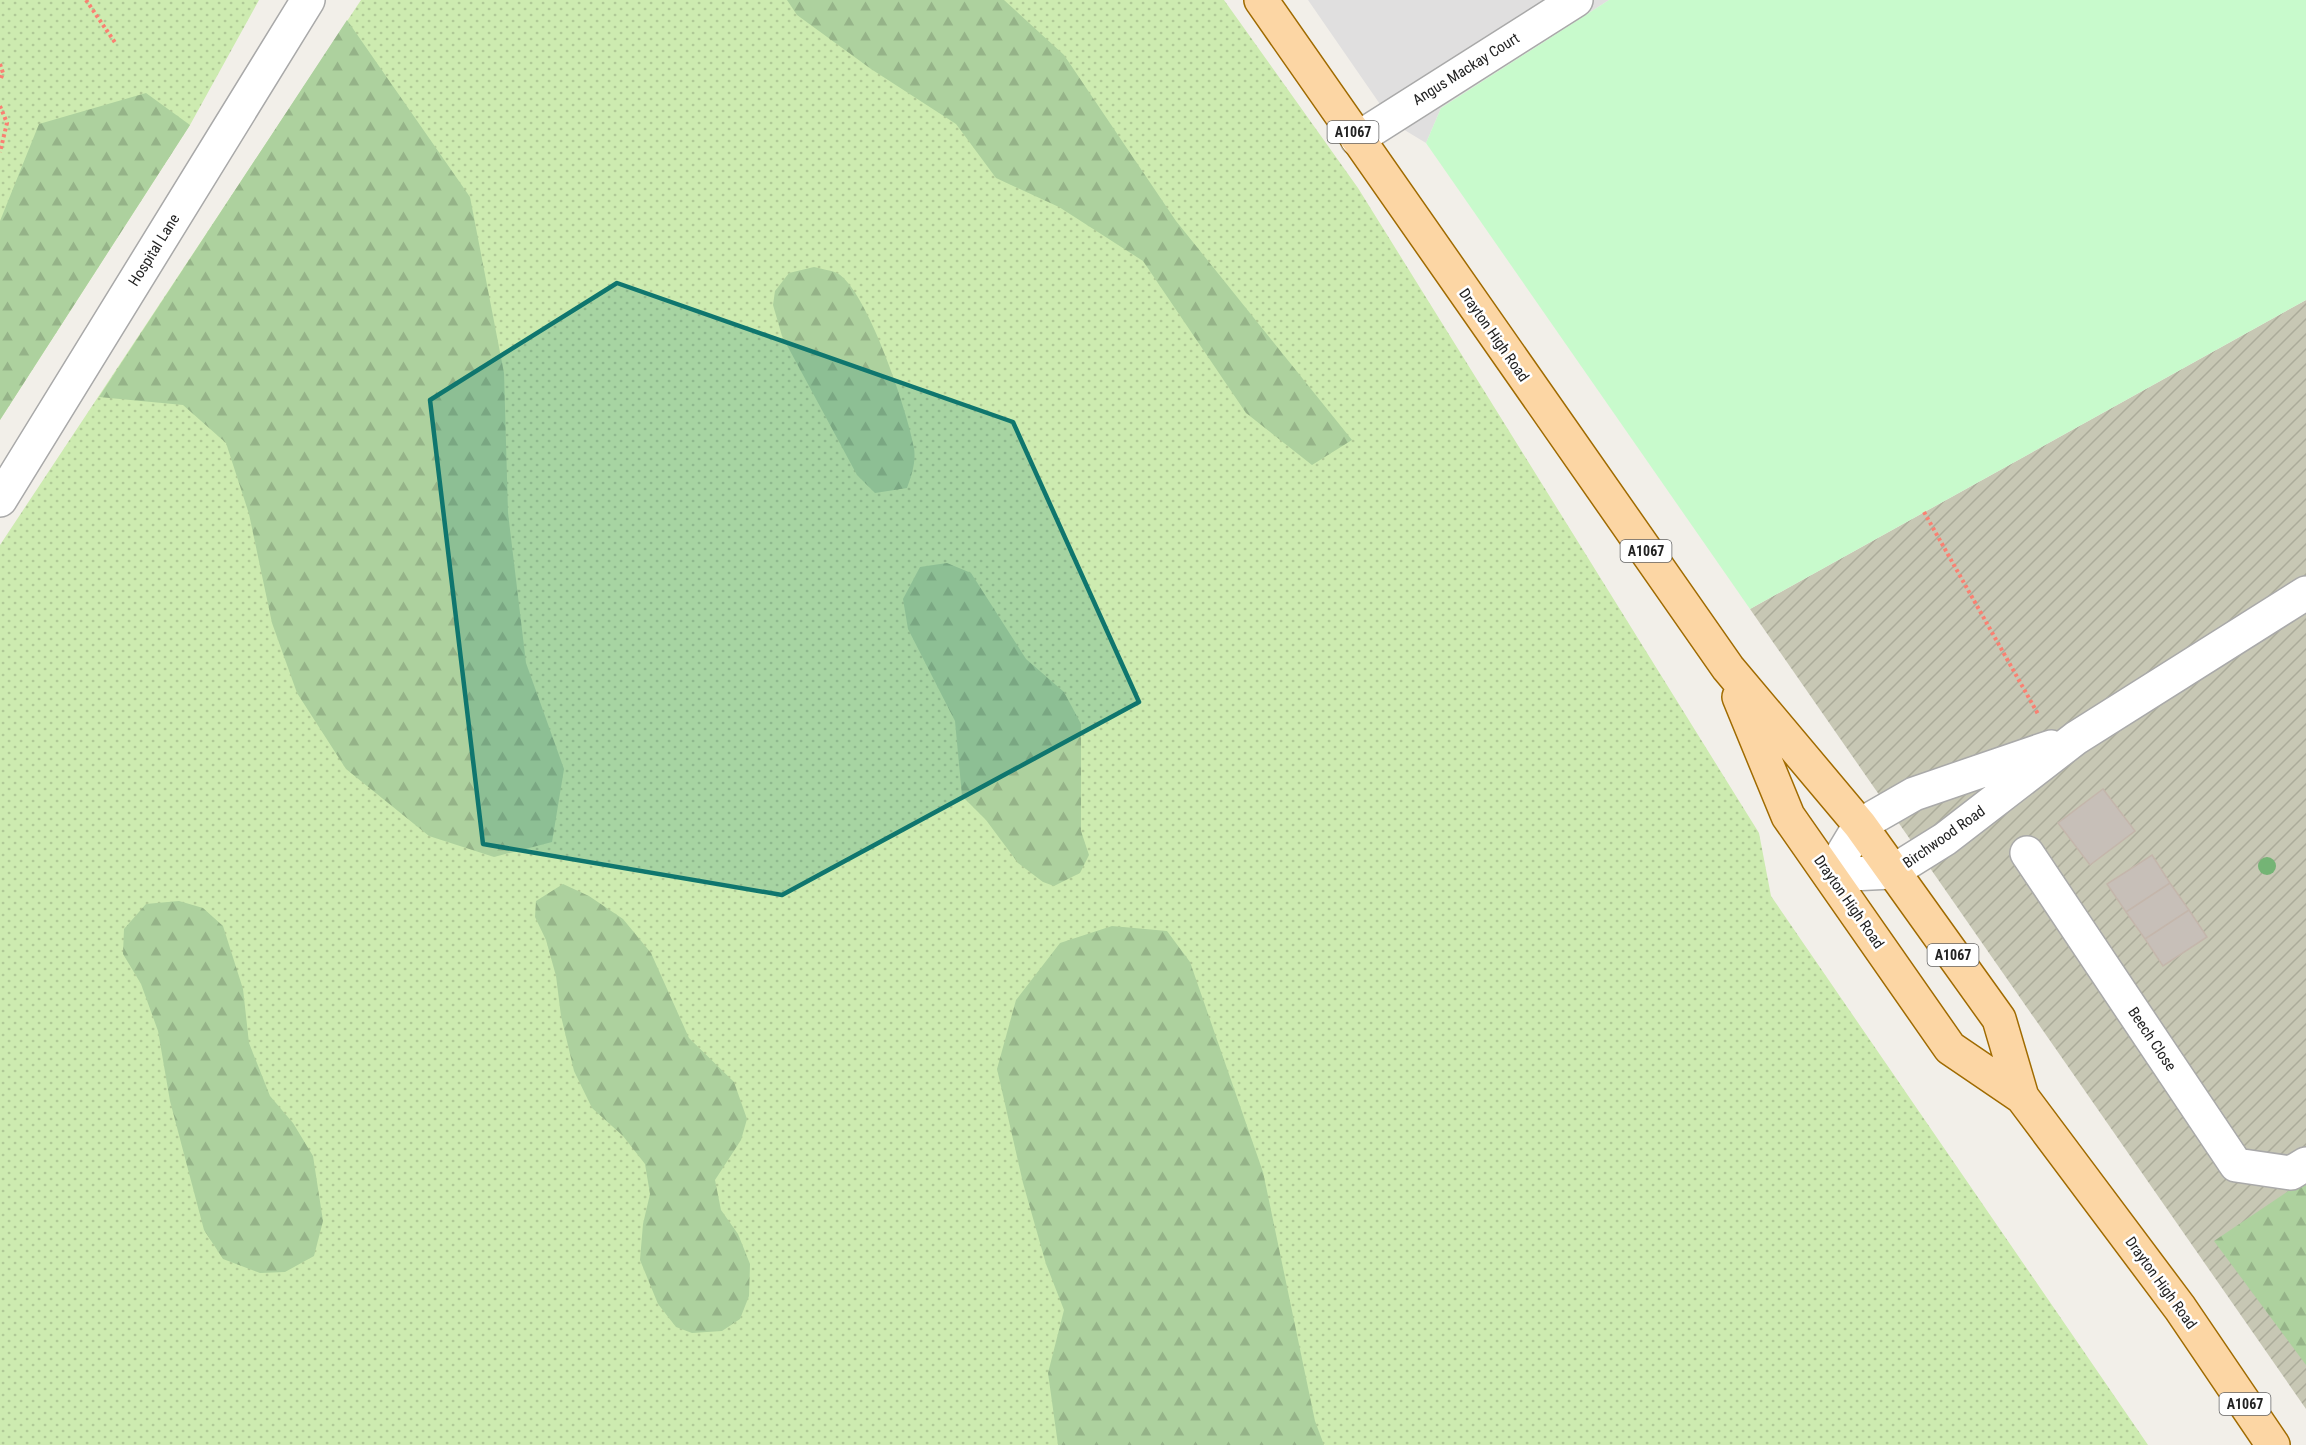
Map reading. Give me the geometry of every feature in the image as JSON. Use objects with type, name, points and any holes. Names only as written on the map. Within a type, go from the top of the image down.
[{"type":"main road","name":"Drayton High Road","points":[[1261,0],[1728,668],[1860,825],[1999,1019],[2022,1097]]},
{"type":"main road","name":"Drayton High Road","points":[[1728,668],[1788,816],[1950,1048],[2022,1097],[2180,1308],[2273,1445]]},
{"type":"street","name":"Hospital Lane","points":[[0,500],[308,0]]},
{"type":"street","name":"Angus Mackay Court","points":[[1357,139],[1576,0]]},
{"type":"street","name":"Birchwood Road","points":[[1830,875],[1892,872],[1945,839],[2076,738],[2306,593]]},
{"type":"street","name":"Birchwood Road","points":[[1830,875],[1860,825],[1914,794],[2076,738]]},
{"type":"street","name":"Beech Close","points":[[2027,853],[2236,1165],[2291,1173],[2306,1164]]},
{"type":"path","points":[[86,0],[116,44]]},
{"type":"path","points":[[0,64],[3,73],[0,81]]},
{"type":"path","points":[[0,106],[7,123],[0,153]]},
{"type":"path","points":[[1924,512],[2036,713],[2076,738]]},
{"type":"highlighted area","points":[[617,283],[1013,422],[1139,702],[782,895],[483,844],[430,400]]},
{"type":"shaded area","points":[[1308,0],[1609,0],[1441,108],[1426,143],[1393,123]]},
{"type":"shaded area","points":[[2306,300],[2306,1409],[1750,609]]},
{"type":"green space","points":[[0,0],[259,0],[190,125],[0,420]]},
{"type":"green space","points":[[361,0],[1224,0],[1358,188],[1759,833],[1771,896],[2148,1445],[0,1445],[0,545]]},
{"type":"green space","points":[[787,0],[1004,0],[1064,55],[1176,221],[1352,440],[1312,465],[1246,413],[1143,261],[1059,207],[996,178],[956,124],[871,69],[797,15]]},
{"type":"green space","points":[[1609,0],[2306,0],[2306,300],[1750,609],[1426,143],[1441,108]]},
{"type":"green space","points":[[347,20],[470,197],[504,373],[508,513],[526,663],[564,769],[552,842],[494,857],[429,836],[346,769],[297,693],[272,623],[249,514],[226,443],[183,405],[99,397]]},
{"type":"green space","points":[[146,93],[190,125],[0,420],[0,221],[39,124]]},
{"type":"green space","points":[[814,267],[837,273],[849,284],[873,326],[895,381],[914,448],[914,463],[907,488],[875,493],[857,475],[782,336],[773,305],[775,291],[789,273]]},
{"type":"green space","points":[[947,563],[971,573],[1026,659],[1064,692],[1081,724],[1081,831],[1089,855],[1080,873],[1054,886],[1043,882],[1018,863],[986,820],[962,796],[955,721],[908,629],[903,599],[920,567]]},
{"type":"green space","points":[[563,884],[589,896],[623,919],[651,953],[689,1038],[734,1082],[747,1119],[741,1140],[715,1180],[721,1210],[738,1234],[750,1264],[749,1296],[740,1319],[722,1331],[692,1333],[676,1327],[658,1304],[640,1260],[643,1224],[650,1194],[645,1164],[623,1136],[592,1108],[574,1071],[561,1016],[556,976],[546,940],[535,917],[536,901]]},
{"type":"green space","points":[[179,901],[203,908],[223,926],[243,989],[249,1043],[270,1096],[293,1123],[313,1156],[323,1221],[314,1256],[285,1272],[260,1273],[223,1259],[204,1230],[170,1101],[158,1031],[141,984],[123,954],[124,929],[146,904]]},
{"type":"green space","points":[[1112,926],[1167,931],[1190,962],[1263,1172],[1315,1421],[1324,1445],[1058,1445],[1048,1373],[1064,1310],[1046,1264],[1023,1183],[997,1069],[1016,1000],[1060,943]]},
{"type":"green space","points":[[2306,1179],[2306,1365],[2214,1241]]},
{"type":"building","points":[[2103,789],[2135,831],[2090,865],[2058,823]]},
{"type":"building","points":[[2152,855],[2170,883],[2126,912],[2107,884]]},
{"type":"building","points":[[2170,883],[2189,910],[2145,939],[2126,912]]},
{"type":"building","points":[[2189,910],[2207,937],[2163,966],[2145,939]]}]
